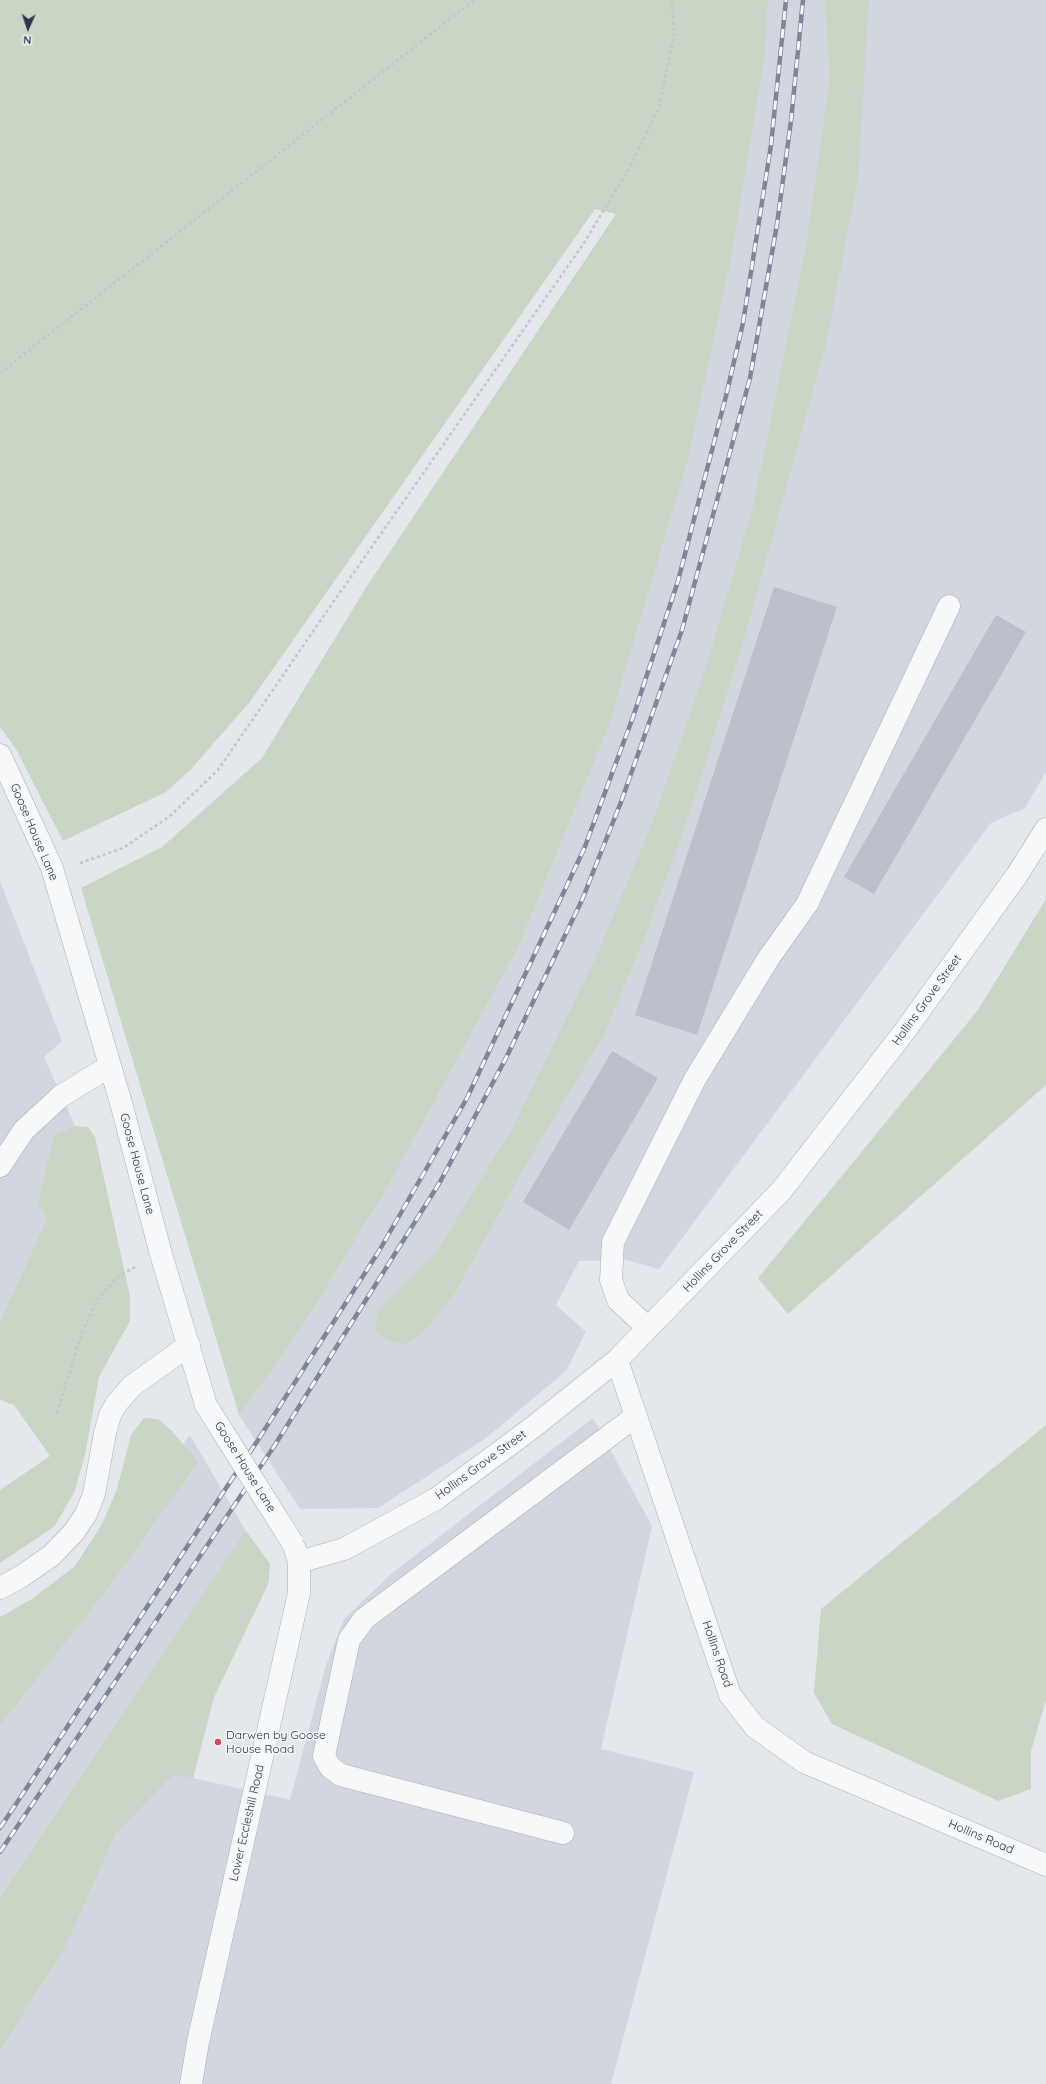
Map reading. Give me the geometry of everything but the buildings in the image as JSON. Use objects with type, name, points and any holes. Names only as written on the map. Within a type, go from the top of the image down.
[{"type":"street","points":[[648,1328],[618,1300],[611,1280],[613,1242],[695,1079],[768,959],[806,904],[949,606]]},
{"type":"street","name":"Goose House Lane","points":[[0,754],[54,873],[110,1066],[160,1254],[189,1345],[206,1405],[296,1552]]},
{"type":"street","name":"Hollins Grove Street","points":[[296,1552],[344,1549],[436,1499],[532,1428],[617,1360],[781,1191],[904,1032],[1017,875],[1046,829]]},
{"type":"street","points":[[0,1166],[24,1130],[61,1096],[110,1066]]},
{"type":"street","points":[[0,1588],[22,1576],[52,1555],[74,1532],[86,1514],[94,1494],[105,1433],[110,1415],[117,1403],[132,1386],[189,1345]]},
{"type":"street","name":"Hollins Road","points":[[617,1360],[730,1695],[755,1727],[804,1762],[1046,1865]]},
{"type":"street","points":[[564,1833],[341,1775],[330,1767],[324,1756],[350,1640],[364,1619],[636,1416]]},
{"type":"street","name":"Lower Eccleshill Road","points":[[191,2084],[201,2026],[299,1593],[296,1552]]},
{"type":"path","points":[[0,373],[474,0]]},
{"type":"path","points":[[54,873],[123,848],[170,816],[218,770],[329,608],[584,243],[632,163],[659,107],[674,35],[672,0]]},
{"type":"path","points":[[57,1413],[82,1332],[97,1301],[116,1278],[160,1254]]},
{"type":"shaded area","points":[[715,0],[1046,0],[1046,772],[1025,808],[991,823],[659,1269],[626,1260],[579,1261],[556,1305],[586,1332],[566,1371],[486,1438],[378,1508],[300,1509],[239,1415],[234,1396]]},
{"type":"shaded area","points":[[0,881],[62,1041],[44,1057],[75,1126],[54,1135],[47,1218],[0,1321]]},
{"type":"shaded area","points":[[593,1418],[652,1526],[601,1749],[694,1772],[611,2084],[0,2084],[0,1630],[82,1583],[190,1435],[246,1531],[270,1564],[268,1584],[214,1697],[193,1778],[290,1800],[326,1665],[344,1619],[391,1574]]},
{"type":"green space","points":[[0,0],[768,0],[765,54],[731,258],[688,459],[608,727],[518,947],[389,1184],[299,1331],[239,1415],[81,888],[162,847],[262,758],[367,586],[616,214],[595,209],[249,703],[191,769],[166,792],[63,841],[16,749],[0,727]]},
{"type":"green space","points":[[825,0],[869,0],[858,180],[826,343],[748,625],[693,803],[647,931],[604,1034],[523,1170],[453,1296],[420,1336],[405,1344],[387,1341],[376,1330],[378,1311],[437,1251],[513,1127],[595,959],[651,826],[705,671],[753,507],[806,247],[830,79]]},
{"type":"green space","points":[[1046,899],[1046,1085],[788,1314],[758,1278],[978,1010]]},
{"type":"green space","points":[[75,1126],[88,1127],[95,1137],[130,1296],[130,1321],[99,1377],[85,1455],[74,1493],[54,1527],[0,1563],[0,1490],[50,1456],[14,1405],[0,1400],[0,1321],[47,1218],[38,1203],[54,1135]]},
{"type":"green space","points":[[144,1418],[158,1419],[172,1431],[198,1462],[112,1583],[0,1725],[0,1617],[32,1599],[75,1566],[102,1524],[117,1489],[131,1435]]},
{"type":"green space","points":[[1046,1425],[1046,1700],[1031,1751],[1031,1789],[998,1801],[832,1724],[814,1693],[821,1609]]},
{"type":"green space","points":[[246,1531],[270,1564],[268,1584],[214,1697],[193,1778],[174,1774],[116,1833],[65,1947],[0,2050],[0,1898]]},
{"type":"railway","points":[[0,1828],[258,1440],[379,1251],[467,1098],[584,849],[633,717],[678,581],[726,396],[743,323],[771,145],[786,0]]},
{"type":"railway","points":[[0,1852],[273,1448],[440,1182],[506,1058],[582,900],[621,802],[682,630],[750,378],[777,224],[791,121],[803,0]]},
{"type":"place","name":"Darwen by Goose House Road","points":[[218,1742]]}]
